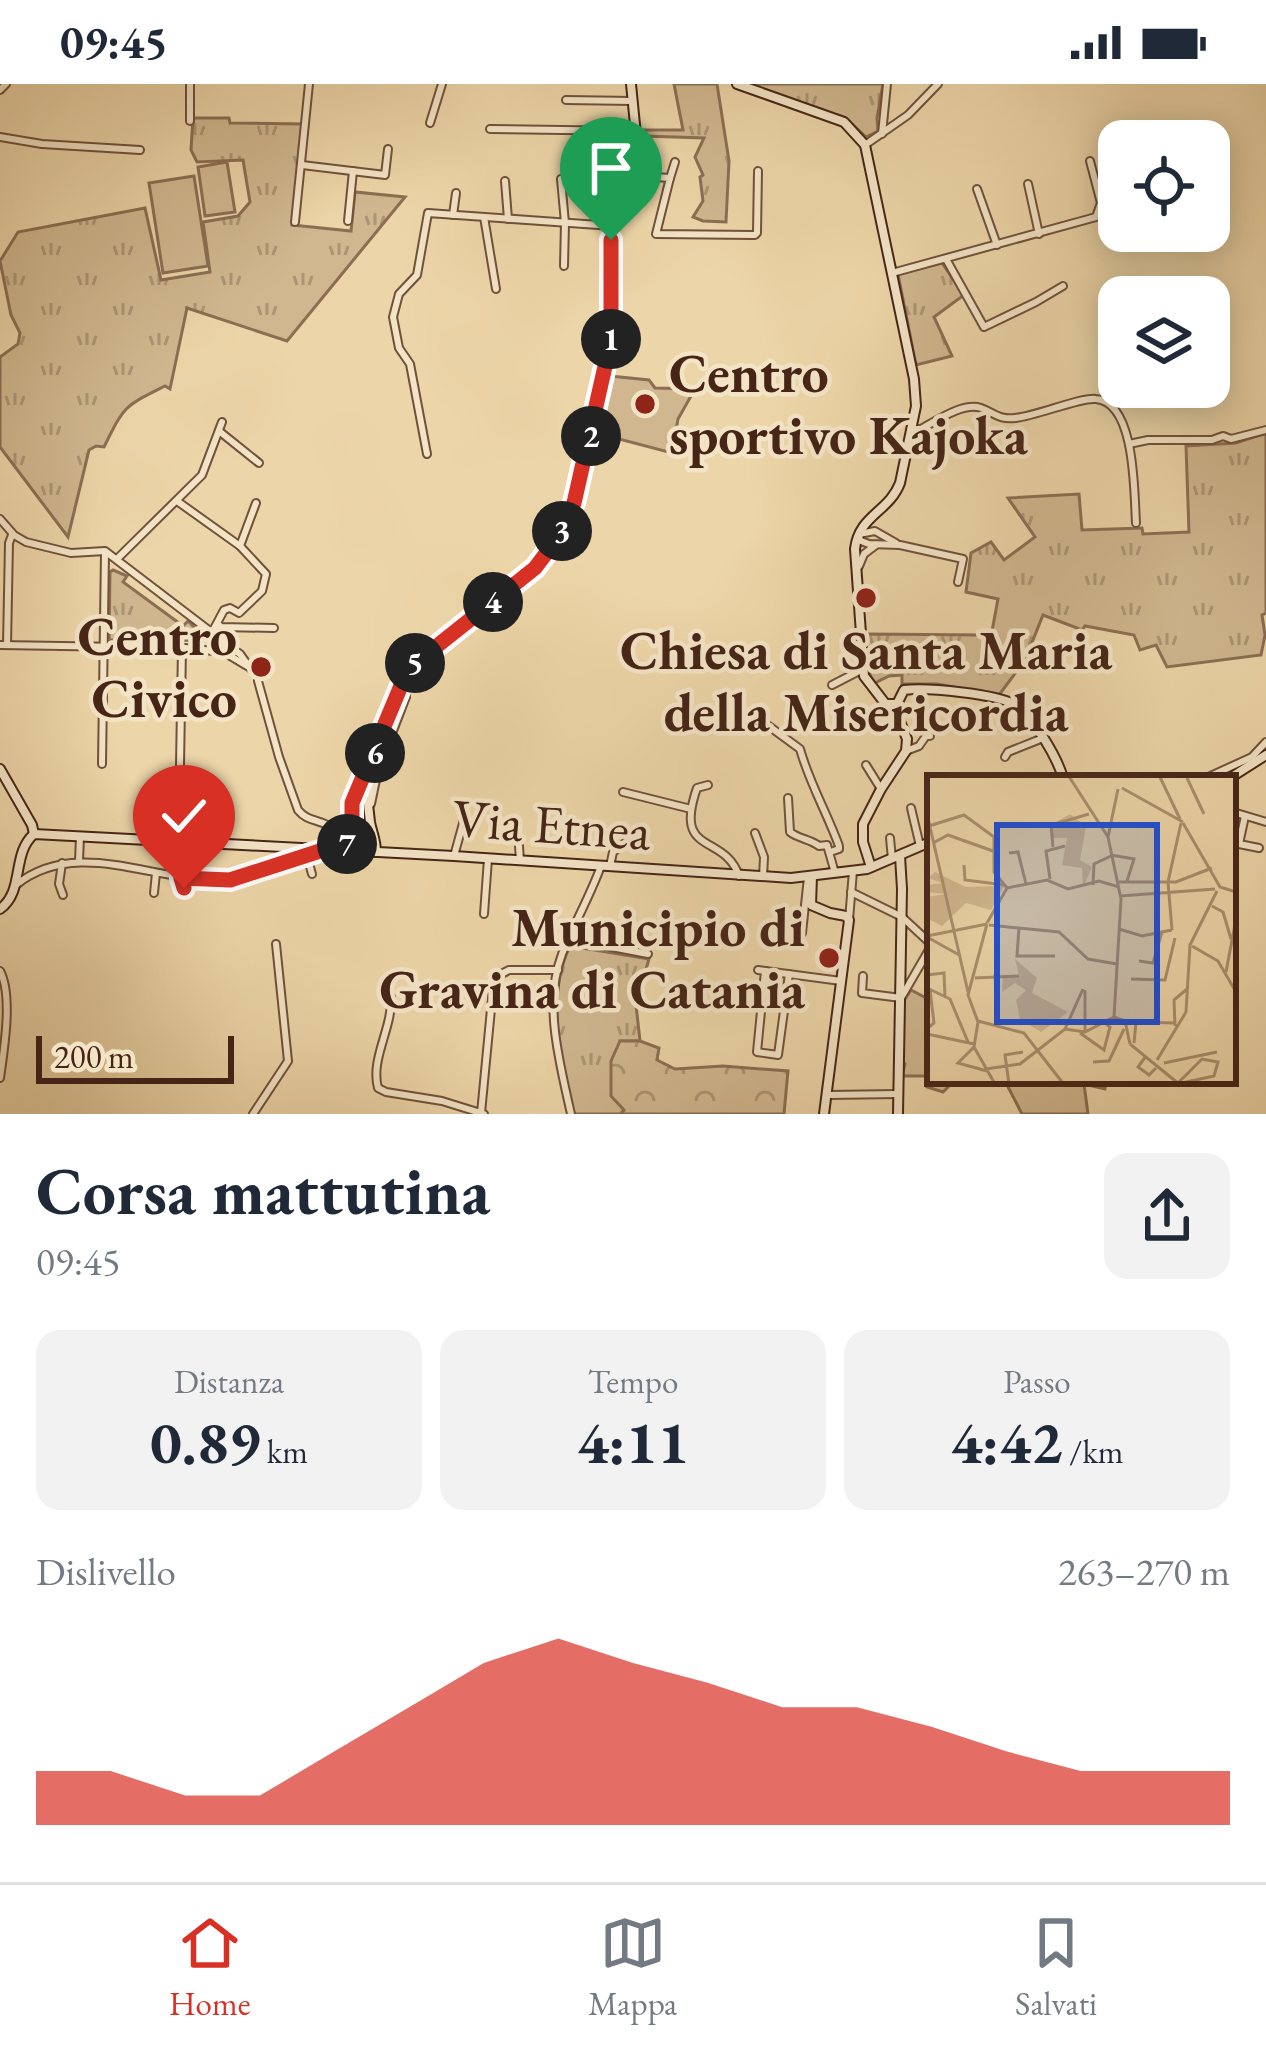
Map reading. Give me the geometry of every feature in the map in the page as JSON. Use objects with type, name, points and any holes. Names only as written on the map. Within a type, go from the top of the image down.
[{"type":"main road","points":[[349,845],[352,803],[405,676],[413,664],[535,568],[566,523],[582,480],[611,340],[613,226],[640,176],[631,84]]},
{"type":"main road","points":[[737,84],[844,122],[865,145],[914,379],[914,424],[896,494],[857,536],[863,669],[907,739],[906,752],[863,824],[871,868]]},
{"type":"main road","points":[[885,703],[894,705],[904,690],[934,688],[1015,704],[1043,738],[1062,775]]},
{"type":"main road","points":[[899,701],[901,724]]},
{"type":"main road","points":[[1235,775],[1266,755]]},
{"type":"main road","points":[[371,761],[369,813],[376,851]]},
{"type":"main road","points":[[0,769],[34,834],[25,843],[19,863]]},
{"type":"main road","points":[[0,909],[9,902],[16,885],[27,819]]},
{"type":"main road","name":"Via Etnea","points":[[34,834],[323,850],[349,845],[376,851],[763,877],[871,868],[925,844]]},
{"type":"main road","points":[[896,857],[903,991],[898,1114]]},
{"type":"main road","points":[[810,876],[812,905],[849,920],[824,1114]]},
{"type":"street","points":[[190,84],[190,121]]},
{"type":"street","points":[[296,222],[309,84]]},
{"type":"street","points":[[430,123],[442,84]]},
{"type":"street","points":[[882,134],[886,84]]},
{"type":"street","points":[[865,145],[908,116],[938,84]]},
{"type":"street","points":[[566,100],[633,101]]},
{"type":"street","points":[[490,128],[636,131]]},
{"type":"street","points":[[0,137],[140,150]]},
{"type":"street","points":[[302,165],[385,175],[388,149]]},
{"type":"street","points":[[892,273],[1096,217],[1101,203],[1090,161]]},
{"type":"street","points":[[675,162],[656,234],[755,235],[758,171]]},
{"type":"street","points":[[348,221],[353,171]]},
{"type":"street","points":[[640,176],[670,178]]},
{"type":"street","points":[[561,179],[564,266]]},
{"type":"street","points":[[505,181],[508,219]]},
{"type":"street","points":[[1028,184],[1040,234]]},
{"type":"street","points":[[977,189],[997,245]]},
{"type":"street","points":[[453,215],[455,193]]},
{"type":"street","points":[[427,454],[410,364],[399,348],[394,310],[399,294],[417,275],[428,213],[613,226]]},
{"type":"street","points":[[484,217],[496,289]]},
{"type":"street","points":[[946,259],[984,327],[1063,286]]},
{"type":"street","points":[[914,424],[975,407],[1000,418],[1031,416],[1096,399],[1113,407],[1124,425],[1130,444],[1136,523]]},
{"type":"street","points":[[106,568],[202,475],[220,426],[259,463]]},
{"type":"street","points":[[1130,444],[1232,439],[1266,430]]},
{"type":"street","points":[[177,501],[240,546],[266,579],[261,593],[242,612],[224,610],[213,641]]},
{"type":"street","points":[[240,546],[256,503]]},
{"type":"street","points":[[881,535],[882,508]]},
{"type":"street","points":[[0,519],[26,542],[71,553],[105,551],[132,572],[213,641],[227,654],[250,668],[240,655],[213,641],[183,648],[4,645],[12,533]]},
{"type":"street","points":[[899,544],[864,543],[857,536],[871,531],[899,544],[963,559],[958,582]]},
{"type":"street","points":[[856,575],[864,554],[877,545]]},
{"type":"street","points":[[103,764],[105,551]]},
{"type":"street","points":[[218,624],[274,628]]},
{"type":"street","points":[[180,766],[183,648]]},
{"type":"street","points":[[832,685],[863,669]]},
{"type":"street","points":[[369,813],[378,770],[406,698],[405,676]]},
{"type":"street","points":[[258,681],[301,814],[329,825],[349,845]]},
{"type":"street","points":[[724,711],[762,721],[800,748],[803,767],[839,848],[830,852]]},
{"type":"street","points":[[906,752],[930,736]]},
{"type":"street","points":[[1005,758],[1021,745],[1043,738]]},
{"type":"street","points":[[1213,775],[1252,758],[1266,742]]},
{"type":"street","points":[[866,765],[881,789]]},
{"type":"street","points":[[708,785],[698,788],[691,809],[694,835],[732,858],[740,876]]},
{"type":"street","points":[[623,792],[691,809]]},
{"type":"street","points":[[788,797],[790,832],[826,845],[836,873]]},
{"type":"street","points":[[911,808],[925,844]]},
{"type":"street","points":[[1236,813],[1266,822]]},
{"type":"street","points":[[454,856],[465,816]]},
{"type":"street","points":[[1245,816],[1239,844],[1259,848]]},
{"type":"street","points":[[178,841],[178,836],[210,821]]},
{"type":"street","points":[[755,832],[764,857],[763,877]]},
{"type":"street","points":[[79,862],[80,836]]},
{"type":"street","points":[[571,1114],[553,1015],[558,970],[605,866],[615,849],[632,838]]},
{"type":"street","points":[[890,838],[896,857]]},
{"type":"street","points":[[519,846],[520,861]]},
{"type":"street","points":[[16,885],[34,871],[79,862],[181,878],[230,880],[323,850]]},
{"type":"street","points":[[307,856],[312,874]]},
{"type":"street","points":[[484,914],[488,859]]},
{"type":"street","points":[[62,863],[59,884],[63,895]]},
{"type":"street","points":[[849,920],[853,871]]},
{"type":"street","points":[[154,893],[156,873]]},
{"type":"street","points":[[802,933],[810,876]]},
{"type":"street","points":[[181,878],[186,893]]},
{"type":"street","points":[[851,892],[902,917],[927,942]]},
{"type":"street","points":[[570,939],[648,954]]},
{"type":"street","points":[[253,1114],[290,1051],[276,944]]},
{"type":"street","points":[[863,976],[862,993],[903,991],[927,950]]},
{"type":"street","points":[[391,997],[375,1084],[386,1092],[482,1113],[494,978],[509,970],[558,970]]},
{"type":"street","points":[[790,974],[778,1055],[757,1052],[762,970],[841,981]]},
{"type":"street","points":[[0,971],[6,998],[0,1078]]},
{"type":"street","points":[[827,1094],[898,1094]]},
{"type":"green space","points":[[674,84],[717,84],[729,161],[726,222],[693,217],[703,201],[703,175],[695,157],[704,138],[642,136],[641,130],[683,130]]},
{"type":"green space","points":[[748,84],[883,84],[878,131],[866,137],[848,120]]},
{"type":"green space","points":[[193,118],[302,124],[292,225],[351,231],[355,192],[405,197],[287,341],[187,308],[170,389],[165,386],[133,403],[104,447],[89,450],[68,537],[0,447],[0,357],[18,344],[20,333],[11,315],[0,261],[18,232],[145,208],[161,280],[210,272],[203,222],[238,216],[250,202],[243,160],[197,162],[191,150]]},
{"type":"green space","points":[[227,162],[235,212],[205,216],[198,167]]},
{"type":"green space","points":[[194,176],[208,266],[163,273],[149,183]]},
{"type":"green space","points":[[942,263],[964,295],[934,317],[952,356],[916,365],[898,274]]},
{"type":"green space","name":"Centro sportivo Kajoka","points":[[610,376],[649,380],[655,388],[695,389],[678,419],[672,453],[615,438],[599,428]]},
{"type":"green space","points":[[1266,433],[1266,613],[1262,615],[1261,655],[1167,667],[1156,645],[1140,650],[1134,635],[1085,626],[1082,630],[1043,615],[1025,660],[999,695],[937,684],[902,684],[902,675],[875,683],[871,678],[866,634],[984,635],[992,631],[998,599],[966,592],[971,553],[991,542],[1004,560],[1035,537],[1008,498],[1079,494],[1082,530],[1189,532],[1186,446],[1236,443]]},
{"type":"green space","points":[[113,570],[127,576],[123,582],[183,626],[188,621],[203,636],[201,640],[152,641],[152,632],[137,632],[136,640],[109,640]]},
{"type":"green space","points":[[570,946],[649,959],[636,1005],[640,1041],[620,1041],[621,1114],[574,1114],[560,1051],[557,1008],[562,966]]},
{"type":"green space","points":[[911,990],[927,998],[927,1076],[902,1076],[903,1002]]},
{"type":"green space","points":[[620,1041],[659,1048],[657,1060],[675,1069],[723,1066],[788,1071],[784,1114],[621,1114],[624,1110],[611,1096],[611,1061]]},
{"type":"green space","points":[[928,1084],[951,1084],[943,1092]]},
{"type":"green space","points":[[1007,1084],[1084,1084],[1088,1114],[1022,1114]]},
{"type":"place","name":"Centro sportivo Kajoka","points":[[645,404]]},
{"type":"place","name":"Chiesa di Santa Maria della Misericordia","points":[[866,598]]},
{"type":"place","name":"Centro Civico","points":[[261,667]]},
{"type":"place","name":"Municipio di Gravina di Catania","points":[[829,958]]},
{"type":"route","points":[[184,888],[181,878],[244,878],[323,850],[345,850],[352,837],[352,803],[408,669],[535,568],[557,539],[582,480],[611,340],[611,240]]}]
